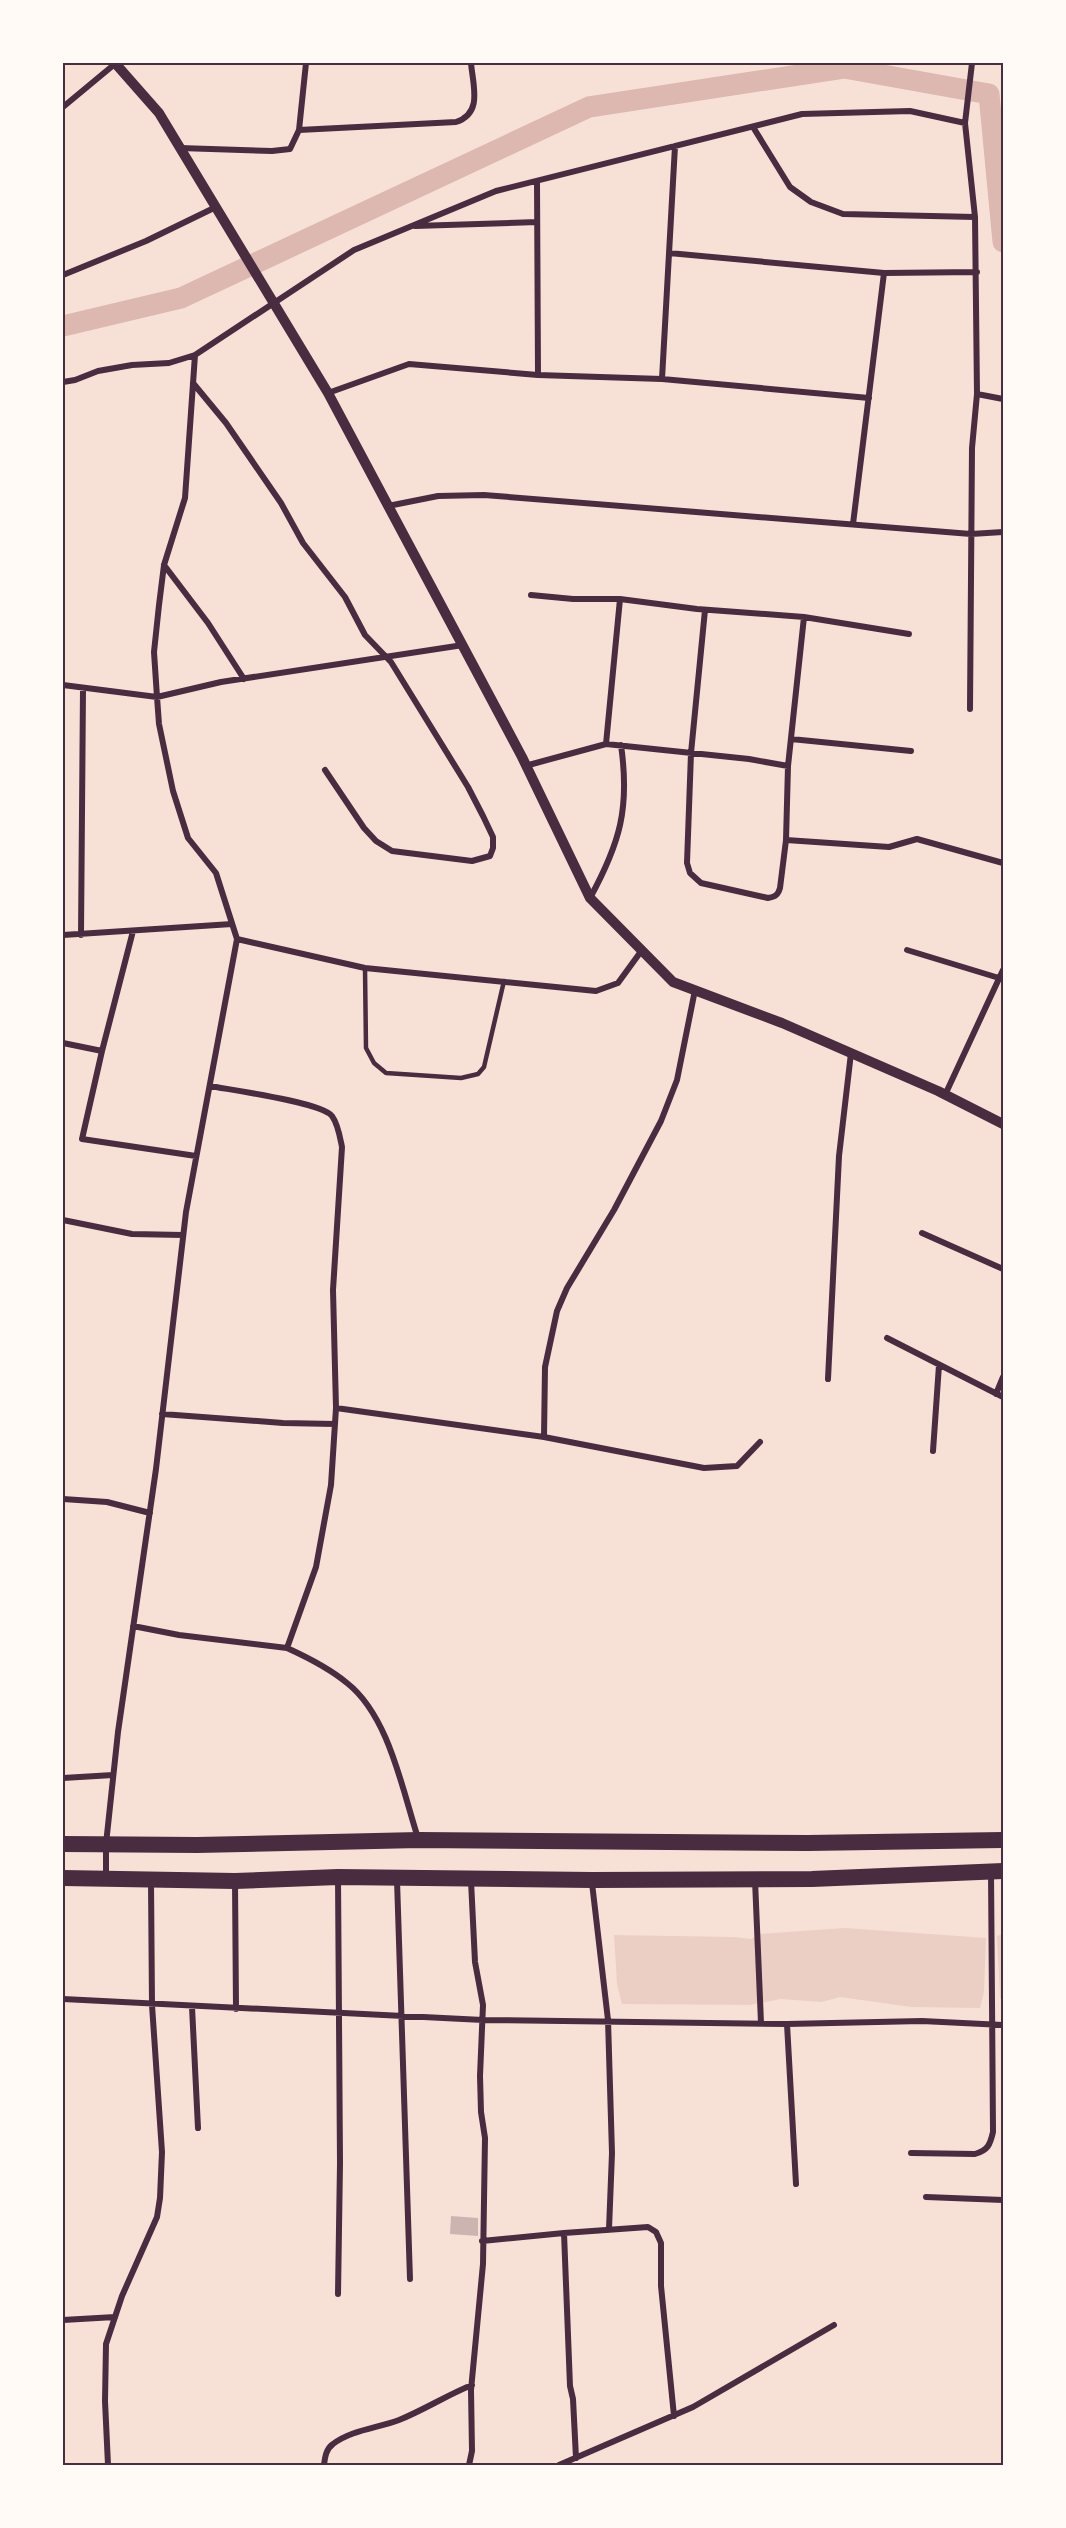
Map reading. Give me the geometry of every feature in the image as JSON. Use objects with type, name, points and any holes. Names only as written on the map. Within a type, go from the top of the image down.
[{"type":"highway","points":[[63,1844],[197,1845],[419,1840],[797,1843],[1003,1840]]},
{"type":"highway","points":[[63,1878],[235,1881],[338,1877],[592,1880],[812,1879],[997,1871]]},
{"type":"street","points":[[63,107],[115,63],[159,113],[328,393],[463,645],[590,898],[673,982],[782,1023],[945,1095],[1003,1124]]},
{"type":"street","points":[[180,148],[272,151],[290,149],[299,130],[306,63]]},
{"type":"street","points":[[299,130],[456,122],[467,119],[472,113],[474,104],[471,63]]},
{"type":"street","points":[[970,709],[970,534],[972,448],[977,394],[977,272],[975,218],[965,123],[972,63]]},
{"type":"street","points":[[63,382],[98,371],[132,365],[169,363],[195,355],[273,301],[354,250],[496,191],[802,114],[910,111],[965,123]]},
{"type":"street","points":[[753,127],[790,187],[811,202],[843,214],[975,218]]},
{"type":"street","points":[[662,378],[675,146]]},
{"type":"street","points":[[537,181],[538,375]]},
{"type":"street","points":[[63,275],[146,242],[216,207]]},
{"type":"street","points":[[411,226],[537,222]]},
{"type":"street","points":[[669,253],[884,273],[977,272]]},
{"type":"street","points":[[853,524],[884,273]]},
{"type":"street","points":[[106,1880],[106,1844],[113,1775],[150,1513],[183,1235],[237,939],[216,873],[188,838],[173,791],[159,724],[157,697],[154,652],[164,565],[185,498],[195,355]]},
{"type":"street","points":[[328,393],[409,364],[538,375],[662,378],[869,398]]},
{"type":"street","points":[[193,383],[226,423],[281,503],[303,543],[345,597],[365,635],[387,658],[462,777],[493,837],[490,856],[472,861],[392,851],[375,841],[364,828],[325,770]]},
{"type":"street","points":[[977,394],[1003,399]]},
{"type":"street","points":[[388,506],[438,496],[484,495],[970,534],[1003,532]]},
{"type":"street","points":[[164,565],[208,623],[244,679]]},
{"type":"street","points":[[531,596],[620,599],[804,617],[909,634]]},
{"type":"street","points":[[606,744],[620,599]]},
{"type":"street","points":[[705,609],[692,753],[687,863],[690,873],[701,883],[768,898],[779,893],[786,840],[788,766],[804,617]]},
{"type":"street","points":[[63,685],[83,690],[157,697],[244,679],[463,645]]},
{"type":"street","points":[[81,935],[83,690]]},
{"type":"street","points":[[791,739],[911,751]]},
{"type":"street","points":[[525,766],[606,744],[788,766]]},
{"type":"street","points":[[590,898],[608,865],[618,838],[625,776],[621,745]]},
{"type":"street","points":[[786,840],[889,847],[916,839],[1003,863]]},
{"type":"street","points":[[63,935],[232,924]]},
{"type":"street","points":[[133,931],[82,1139],[196,1156]]},
{"type":"street","points":[[237,939],[365,968],[596,991],[618,983],[642,950]]},
{"type":"street","points":[[907,950],[999,978]]},
{"type":"street","points":[[945,1095],[1003,970]]},
{"type":"street","points":[[544,1437],[545,1367],[557,1311],[567,1288],[614,1210],[661,1121],[677,1080],[695,990]]},
{"type":"street","points":[[63,1043],[102,1051]]},
{"type":"street","points":[[828,1379],[839,1156],[851,1053]]},
{"type":"street","points":[[210,1086],[311,1105],[331,1114],[342,1147],[333,1290],[336,1408],[331,1485],[316,1567],[287,1648]]},
{"type":"street","points":[[63,1220],[132,1234],[183,1235]]},
{"type":"street","points":[[922,1233],[1003,1269]]},
{"type":"street","points":[[887,1338],[1003,1397]]},
{"type":"street","points":[[933,1451],[939,1365]]},
{"type":"street","points":[[996,1394],[1003,1377]]},
{"type":"street","points":[[336,1408],[544,1437],[704,1468],[737,1466],[760,1442]]},
{"type":"street","points":[[162,1414],[335,1424]]},
{"type":"street","points":[[63,1499],[107,1502],[150,1513]]},
{"type":"street","points":[[133,1626],[179,1635],[287,1648],[315,1660],[349,1684],[372,1712],[387,1740],[419,1840]]},
{"type":"street","points":[[63,1778],[113,1775]]},
{"type":"street","points":[[911,2153],[975,2154],[985,2151],[990,2143],[993,2132],[992,2024],[997,1871]]},
{"type":"street","points":[[338,1877],[340,2014],[338,2294]]},
{"type":"street","points":[[397,1877],[410,2279]]},
{"type":"street","points":[[469,2465],[472,2451],[472,2385],[482,2276],[485,2138],[481,2112],[480,2076],[483,2005],[475,1962],[471,1877]]},
{"type":"street","points":[[755,1879],[761,2023]]},
{"type":"street","points":[[108,2465],[105,2401],[106,2344],[122,2296],[157,2217],[160,2198],[162,2152],[152,2005],[151,1880]]},
{"type":"street","points":[[592,1880],[608,2020],[612,2141],[609,2229]]},
{"type":"street","points":[[235,1881],[236,2009]]},
{"type":"street","points":[[63,1999],[483,2020],[787,2024],[922,2021],[1003,2025]]},
{"type":"street","points":[[192,2007],[198,2128]]},
{"type":"street","points":[[787,2024],[796,2184]]},
{"type":"street","points":[[926,2197],[1003,2200]]},
{"type":"street","points":[[482,2241],[609,2229],[648,2227],[656,2232],[660,2242],[674,2416]]},
{"type":"street","points":[[564,2232],[569,2374],[573,2399],[576,2458]]},
{"type":"street","points":[[63,2320],[115,2317]]},
{"type":"street","points":[[559,2465],[674,2416],[834,2325]]},
{"type":"street","points":[[324,2465],[331,2446],[342,2439],[400,2419],[444,2396],[472,2385]]},
{"type":"lane","points":[[365,968],[366,1048],[374,1063],[386,1073],[462,1078],[478,1074],[484,1067],[504,981]]},
{"type":"shaded area","points":[[845,1928],[986,1938],[984,1992],[980,2008],[911,2007],[840,1997],[822,2002],[781,1999],[750,2005],[622,2004],[617,1984],[614,1935],[751,1939],[759,1934]]},
{"type":"shaded area","points":[[1003,1934],[1003,2002],[1000,1998],[997,1936]]},
{"type":"building","points":[[451,2216],[478,2218],[478,2236],[450,2234]]},
{"type":"waterway","points":[[63,326],[181,298],[589,107],[844,68],[989,94],[1003,242]]}]
